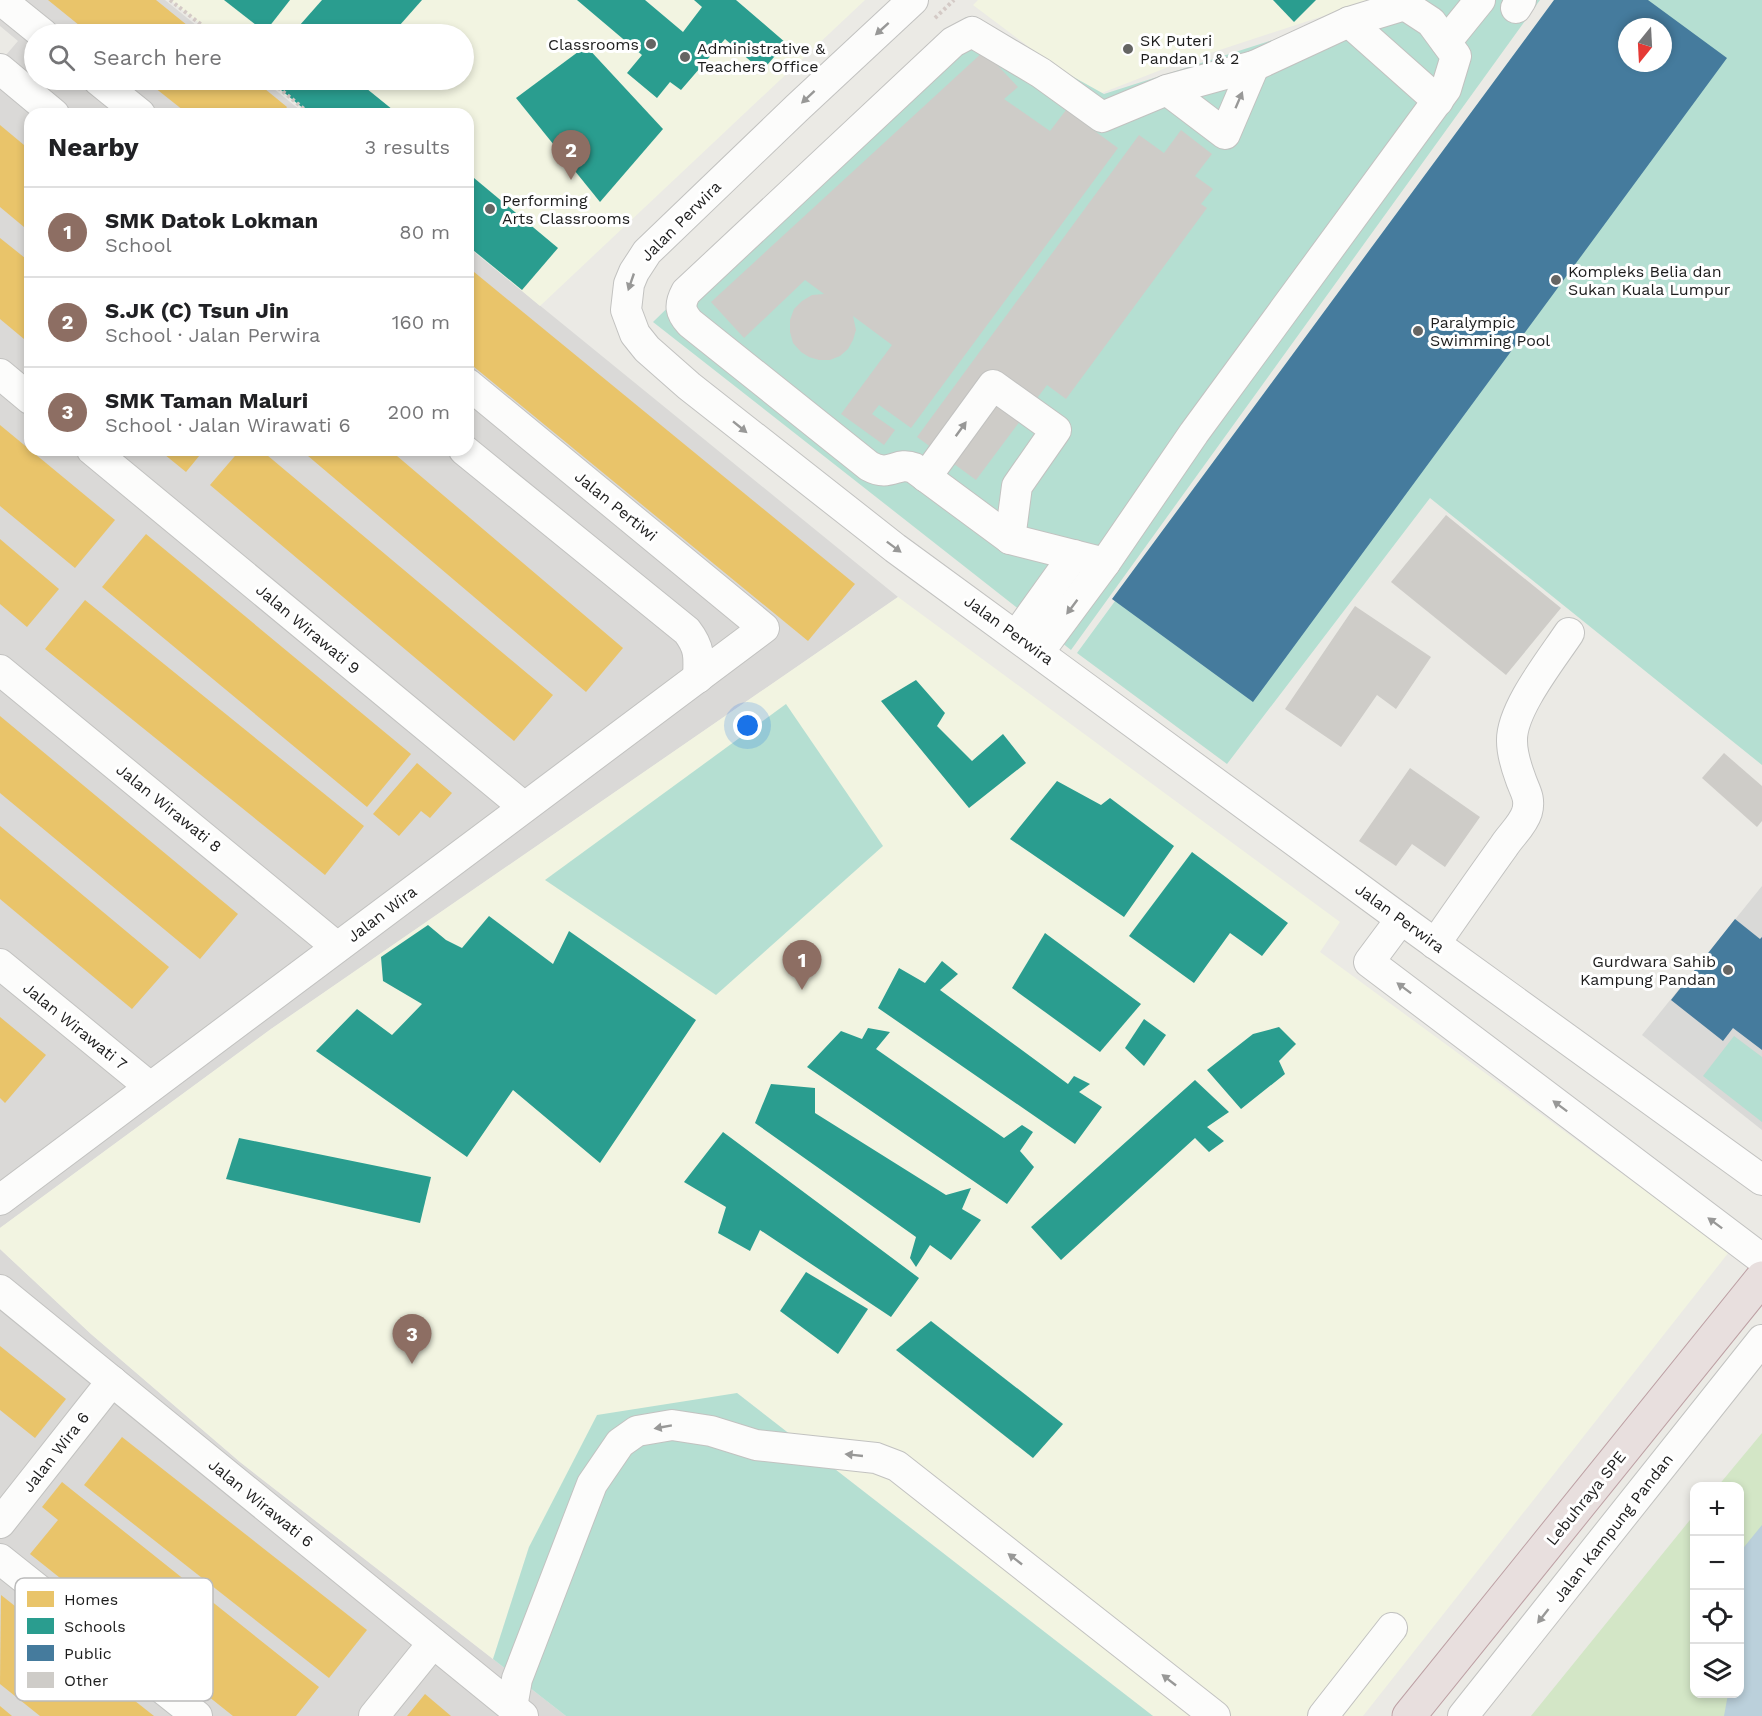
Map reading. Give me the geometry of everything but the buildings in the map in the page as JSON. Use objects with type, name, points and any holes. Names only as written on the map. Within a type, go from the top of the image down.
[{"type":"highway","name":"Lebuhraya SPE","points":[[1410,1716],[1762,1278]]},
{"type":"highway","name":"Lebuhraya SPE","points":[[1437,1716],[1762,1314]]},
{"type":"street","points":[[2,0],[32,24]]},
{"type":"street","name":"Jalan Perwira","points":[[913,0],[796,108],[647,252],[629,284],[626,310],[635,334],[689,386],[895,548],[1435,944],[1762,1180]]},
{"type":"street","points":[[1446,42],[1480,0]]},
{"type":"street","points":[[1028,644],[1105,563],[1194,433],[1446,89],[1456,56],[1431,22],[1409,2],[1349,22],[1254,66],[1167,90],[1102,117],[1041,73],[972,32],[952,42],[686,292],[681,301],[681,310],[690,323],[869,466],[885,472],[907,466],[926,477],[1010,539],[1105,563]]},
{"type":"street","points":[[1349,22],[1438,101]]},
{"type":"street","points":[[1167,90],[1225,134],[1254,66]]},
{"type":"street","points":[[0,69],[24,89]]},
{"type":"street","points":[[25,90],[47,108]]},
{"type":"street","points":[[110,90],[133,108]]},
{"type":"street","points":[[0,374],[24,394]]},
{"type":"street","points":[[926,477],[993,385],[1056,430],[1017,486],[1010,539]]},
{"type":"street","name":"Jalan Pertiwi","points":[[474,389],[764,628]]},
{"type":"street","name":"Jalan Wirawati 9","points":[[99,456],[524,807]]},
{"type":"street","points":[[471,456],[687,631],[698,650],[698,678]]},
{"type":"street","points":[[970,509],[1017,486]]},
{"type":"street","points":[[1028,644],[1074,555]]},
{"type":"street","name":"Jalan Wira","points":[[0,1200],[764,628]]},
{"type":"street","points":[[1435,944],[1522,822],[1527,811],[1529,800],[1514,757],[1512,741],[1514,725],[1521,707],[1569,633]]},
{"type":"street","name":"Jalan Wirawati 8","points":[[0,670],[337,947]]},
{"type":"street","points":[[1401,919],[1369,962],[1762,1259]]},
{"type":"street","name":"Jalan Wirawati 7","points":[[0,964],[150,1087]]},
{"type":"street","points":[[1416,1716],[1762,1283]]},
{"type":"street","name":"Jalan Wirawati 6","points":[[0,1290],[517,1712]]},
{"type":"street","name":"Jalan Kampung Pandan","points":[[1463,1716],[1762,1340]]},
{"type":"street","name":"Jalan Wira 6","points":[[0,1523],[112,1381]]},
{"type":"street","points":[[517,1712],[518,1678],[592,1484],[620,1443],[637,1431],[672,1425],[711,1431],[756,1445],[876,1458],[897,1466],[1215,1716]]},
{"type":"street","points":[[0,1558],[25,1578]]},
{"type":"street","points":[[1323,1716],[1392,1628]]},
{"type":"street","points":[[374,1716],[433,1643]]},
{"type":"street","points":[[178,1701],[197,1716]]},
{"type":"path","points":[[170,0],[200,24]]},
{"type":"path","points":[[281,90],[303,108]]},
{"type":"shaded area","points":[[0,0],[165,0],[195,24],[24,24],[24,90],[275,90],[298,108],[24,108],[24,456],[474,456],[474,252],[898,597],[271,1029],[0,1228],[0,62],[18,41],[0,26]]},
{"type":"shaded area","points":[[170,0],[865,0],[540,306],[474,251],[474,108],[303,108],[281,90],[474,90],[474,24],[200,24]]},
{"type":"shaded area","name":"SK Puteri Pandan 1 & 2","points":[[978,0],[1372,0],[1171,66],[1094,96],[973,5]]},
{"type":"shaded area","points":[[898,597],[1340,922],[1320,952],[1729,1252],[1363,1716],[1153,1716],[737,1393],[529,1547],[493,1659],[240,1462],[91,1334],[0,1249],[0,1228],[271,1029]]},
{"type":"shaded area","points":[[1762,886],[1762,1130],[1642,1035]]},
{"type":"shaded area","points":[[0,1249],[91,1334],[240,1462],[566,1716],[0,1716]]},
{"type":"green space","points":[[1398,0],[1540,0],[1071,650],[653,322],[966,17],[1104,94]]},
{"type":"green space","name":"Kompleks Belia dan Sukan Kuala Lumpur","points":[[1555,0],[1762,0],[1762,765],[1430,498],[1227,764],[1077,653]]},
{"type":"green space","points":[[786,704],[883,846],[716,995],[545,880]]},
{"type":"green space","points":[[1734,1036],[1762,1057],[1762,1122],[1703,1076]]},
{"type":"green space","points":[[737,1393],[1153,1716],[566,1716],[493,1659],[529,1547],[597,1415]]},
{"type":"green space","points":[[1762,1433],[1762,1716],[1531,1716],[1690,1520],[1690,1698],[1744,1698],[1744,1482],[1721,1482]]},
{"type":"water","points":[[1762,1525],[1762,1716],[1724,1716],[1727,1698],[1744,1698],[1744,1547]]},
{"type":"place","name":"Classrooms","points":[[651,44]]},
{"type":"place","name":"SK Puteri Pandan 1 & 2","points":[[1128,49]]},
{"type":"place","name":"Administrative & Teachers Office","points":[[685,57]]},
{"type":"place","name":"S.JK (C) Tsun Jin","points":[[571,180]]},
{"type":"place","name":"Performing Arts Classrooms","points":[[490,209]]},
{"type":"place","name":"Kompleks Belia dan Sukan Kuala Lumpur","points":[[1556,280]]},
{"type":"place","name":"Paralympic Swimming Pool","points":[[1418,331]]},
{"type":"place","name":"Gurdwara Sahib Kampung Pandan","points":[[1728,970]]},
{"type":"place","name":"SMK Datok Lokman","points":[[802,990]]},
{"type":"place","name":"SMK Taman Maluri","points":[[412,1364]]}]
